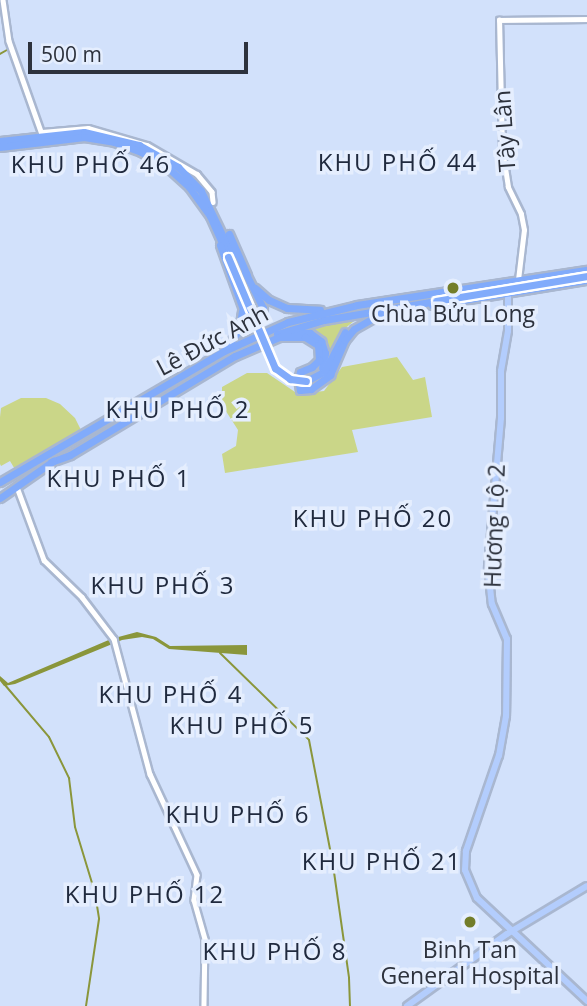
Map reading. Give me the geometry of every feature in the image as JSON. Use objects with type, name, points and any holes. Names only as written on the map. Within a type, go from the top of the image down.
[{"type":"highway","points":[[0,141],[84,132],[122,139],[168,161],[213,202],[262,306],[263,314],[251,320],[242,307],[212,228],[181,178]]},
{"type":"highway","points":[[0,146],[43,136],[84,137],[114,142],[155,159],[181,178],[206,209],[230,256]]},
{"type":"highway","points":[[201,191],[218,220],[273,365],[287,378],[306,379],[324,372],[348,328],[379,311]]},
{"type":"highway","points":[[245,272],[260,293],[281,306],[302,310],[344,310]]},
{"type":"highway","name":"Lê Đức Anh","points":[[17,480],[52,452],[224,351],[279,326],[344,310],[530,279],[587,275]]},
{"type":"highway","name":"Lê Đức Anh","points":[[234,355],[279,337],[305,337],[314,341],[320,353],[316,365],[299,374],[298,385],[303,391],[328,377],[354,329],[393,308],[404,310],[508,294],[587,275]]},
{"type":"highway","name":"Lê Đức Anh","points":[[17,480],[41,463],[244,344],[288,325],[344,310],[437,299],[587,275]]},
{"type":"highway","points":[[530,279],[526,285],[530,290]]},
{"type":"highway","points":[[508,294],[518,281]]},
{"type":"highway","points":[[494,285],[500,291],[495,296]]},
{"type":"highway","name":"Lê Đức Anh","points":[[17,480],[83,447],[234,355],[281,332],[324,320],[408,303]]},
{"type":"highway","points":[[224,351],[239,330],[242,307]]},
{"type":"highway","points":[[281,332],[307,332],[322,343],[325,353],[323,365],[306,379]]},
{"type":"highway","points":[[305,337],[322,343]]},
{"type":"highway","points":[[41,463],[52,452]]},
{"type":"highway","points":[[0,490],[17,480]]},
{"type":"main road","name":"Hương Lộ 2","points":[[500,920],[472,890],[465,870],[466,851],[499,755],[506,716],[507,639],[492,604],[488,568],[501,418],[501,371],[508,331],[508,294]]},
{"type":"main road","points":[[407,1006],[502,937],[587,886]]},
{"type":"main road","points":[[500,920],[587,1001]]},
{"type":"main road","points":[[500,920],[502,937]]},
{"type":"street","points":[[4,0],[9,41],[43,136],[103,130],[147,145],[194,172],[212,192],[213,202]]},
{"type":"street","name":"Tây Lân","points":[[518,281],[524,230],[521,214],[508,187],[502,150],[499,20],[587,19]]},
{"type":"street","points":[[17,480],[34,537],[52,571],[82,597],[117,646],[147,765],[197,875],[194,900],[205,939],[204,1006]]},
{"type":"shaded area","points":[[359,317],[343,330],[327,362],[305,330]]},
{"type":"shaded area","points":[[397,357],[413,380],[425,377],[432,417],[352,430],[358,452],[225,473],[222,454],[236,446],[238,430],[222,405],[222,387],[247,373],[267,373],[298,394],[324,391],[342,367]]},
{"type":"shaded area","points":[[21,398],[46,398],[60,404],[75,418],[82,432],[16,471],[10,461],[1,466],[0,464],[0,417],[1,408]]},
{"type":"shaded area","points":[[137,632],[156,637],[170,646],[247,645],[247,655],[169,649],[153,639],[142,637],[122,640],[15,684],[4,686],[0,681],[0,676],[8,683],[111,639]]},
{"type":"waterway","points":[[0,54],[7,50]]},
{"type":"waterway","points":[[220,653],[309,740],[333,865],[349,978],[350,1006]]},
{"type":"waterway","points":[[5,685],[49,737],[69,778],[75,827],[95,893],[99,919],[86,1006]]},
{"type":"place","name":"Chùa Bửu Long","points":[[453,288]]},
{"type":"place","name":"Binh Tan General Hospital","points":[[470,922]]},
{"type":"district","name":"KHU PHỐ 44","points":[[398,162]]},
{"type":"district","name":"KHU PHỐ 46","points":[[91,164]]},
{"type":"district","name":"KHU PHỐ 2","points":[[178,409]]},
{"type":"district","name":"KHU PHỐ 1","points":[[119,478]]},
{"type":"district","name":"KHU PHỐ 20","points":[[373,518]]},
{"type":"district","name":"KHU PHỐ 3","points":[[163,585]]},
{"type":"district","name":"KHU PHỐ 4","points":[[171,694]]},
{"type":"district","name":"KHU PHỐ 5","points":[[242,725]]},
{"type":"district","name":"KHU PHỐ 6","points":[[238,814]]},
{"type":"district","name":"KHU PHỐ 21","points":[[382,861]]},
{"type":"district","name":"KHU PHỐ 12","points":[[145,894]]},
{"type":"district","name":"KHU PHỐ 8","points":[[275,951]]}]
